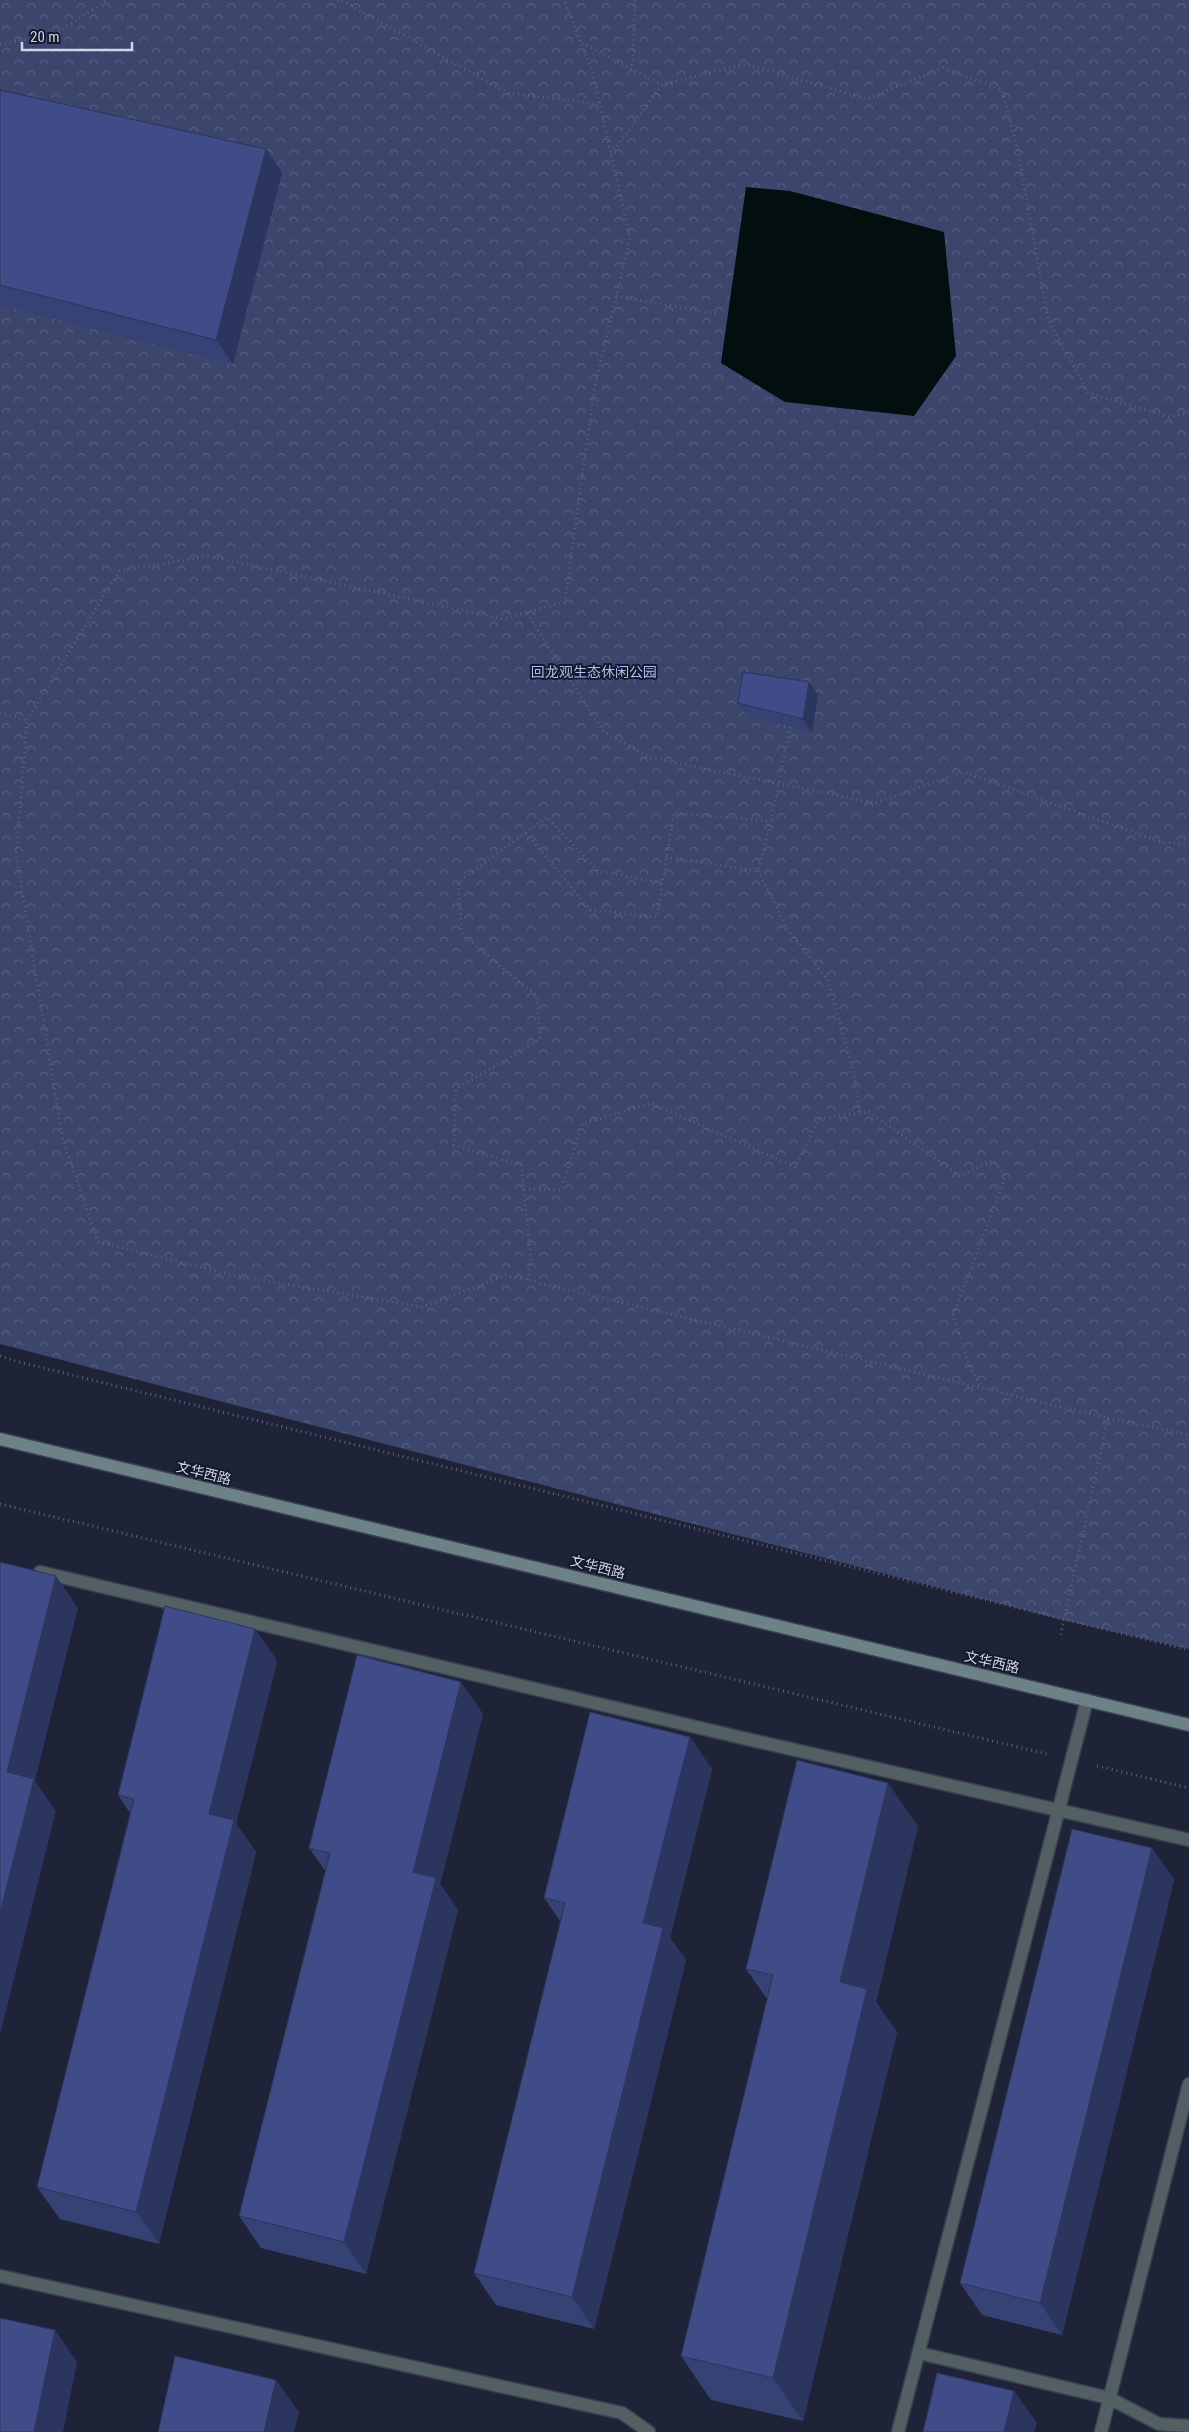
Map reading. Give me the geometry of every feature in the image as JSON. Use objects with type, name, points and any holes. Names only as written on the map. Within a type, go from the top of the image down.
[{"type":"street","name":"文华西路","points":[[0,1439],[1189,1725]]},
{"type":"street","points":[[29,1570],[747,1739],[1189,1840]]},
{"type":"street","points":[[898,2432],[1087,1700]]},
{"type":"street","points":[[1101,2432],[1189,2084]]},
{"type":"street","points":[[0,2276],[622,2413],[649,2432]]},
{"type":"street","points":[[919,2353],[1109,2398],[1158,2424],[1189,2426]]},
{"type":"path","points":[[0,44],[54,35],[107,0]]},
{"type":"path","points":[[337,0],[346,3],[508,93],[599,104]]},
{"type":"path","points":[[564,0],[592,70],[630,238],[594,390],[564,602],[503,619],[208,556],[119,571],[27,720],[16,856],[63,1140],[98,1242],[232,1275],[422,1307],[506,1275],[1108,1418],[1189,1435]]},
{"type":"path","points":[[630,70],[633,59],[635,0]]},
{"type":"path","points":[[581,42],[662,86]]},
{"type":"path","points":[[611,154],[662,86],[745,64],[867,99],[943,68],[1002,90],[1018,152],[1048,319],[1088,393],[1170,417],[1189,412]]},
{"type":"path","points":[[616,296],[718,314]]},
{"type":"path","points":[[526,613],[604,732],[651,758],[875,803],[964,772],[1161,842],[1189,844]]},
{"type":"path","points":[[0,713],[27,720]]},
{"type":"path","points":[[790,727],[771,821],[758,872],[788,930],[828,980],[853,1071],[860,1114]]},
{"type":"path","points":[[526,833],[590,910],[657,917],[674,813],[771,821]]},
{"type":"path","points":[[528,1280],[531,1259],[521,1165],[454,1145],[456,1089],[540,1039],[537,996],[462,934],[458,883],[547,817],[598,871],[662,883]]},
{"type":"path","points":[[666,857],[758,872]]},
{"type":"path","points":[[524,1188],[561,1190],[582,1124],[652,1103],[795,1167],[819,1119],[869,1112],[960,1176],[992,1161],[1006,1175],[953,1316],[970,1367],[982,1388]]},
{"type":"path","points":[[0,1356],[1189,1650]]},
{"type":"path","points":[[1060,1638],[1108,1418]]},
{"type":"path","points":[[0,1504],[967,1735]]},
{"type":"path","points":[[1156,1780],[1189,1788]]},
{"type":"green space","name":"回龙观生态休闲公园","points":[[0,0],[1189,0],[1189,1649],[1063,1620],[0,1344]]},
{"type":"shaded area","points":[[746,187],[790,191],[944,232],[956,356],[914,416],[785,402],[721,363]]},
{"type":"building","points":[[0,90],[266,149],[216,340],[0,285]]},
{"type":"building","points":[[743,672],[809,682],[803,719],[738,703]]},
{"type":"building","points":[[0,1562],[56,1576],[7,1772],[34,1779],[0,1913]]},
{"type":"building","points":[[165,1606],[255,1629],[209,1814],[234,1820],[136,2212],[37,2187],[134,1799],[118,1795]]},
{"type":"building","points":[[357,1655],[461,1682],[413,1872],[436,1878],[344,2242],[239,2216],[330,1853],[309,1848]]},
{"type":"building","points":[[590,1712],[690,1737],[643,1923],[663,1928],[572,2297],[474,2273],[565,1903],[544,1898]]},
{"type":"building","points":[[797,1760],[888,1783],[840,1982],[867,1989],[773,2378],[681,2356],[773,1975],[746,1969]]},
{"type":"building","points":[[1072,1829],[1152,1848],[1040,2303],[960,2283]]},
{"type":"building","points":[[0,2318],[55,2330],[34,2432],[0,2432]]},
{"type":"building","points":[[175,2356],[276,2380],[264,2432],[158,2432]]},
{"type":"building","points":[[937,2373],[1014,2391],[1004,2432],[923,2432]]}]
